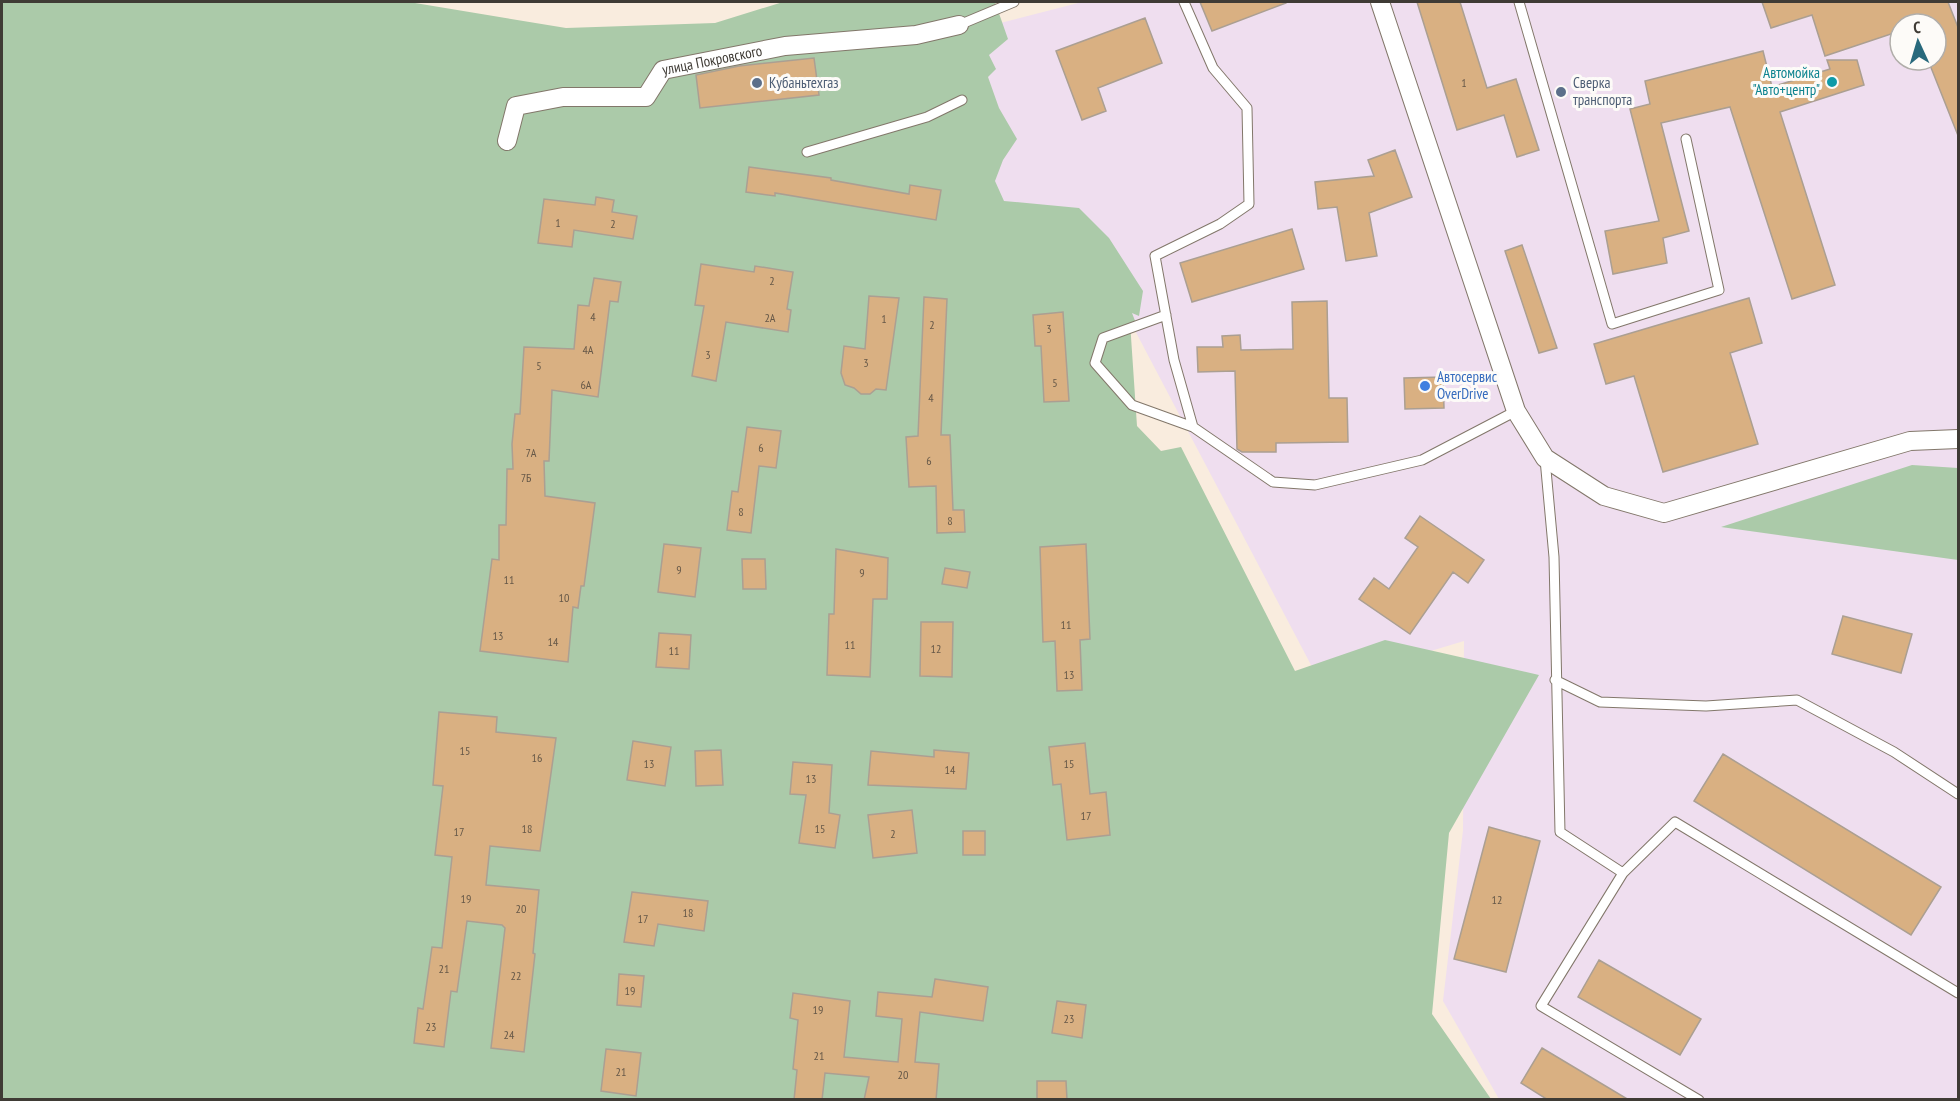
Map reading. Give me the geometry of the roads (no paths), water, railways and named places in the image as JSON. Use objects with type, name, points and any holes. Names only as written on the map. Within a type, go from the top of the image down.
[{"type":"street","points":[[1380,2],[1516,411],[1545,458],[1604,496],[1664,513],[1910,441],[1959,439]]},
{"type":"street","name":"улица Покровского","points":[[507,141],[516,106],[563,97],[646,97],[663,70],[785,46],[916,35],[959,26]]},
{"type":"lane","points":[[959,26],[1014,2]]},
{"type":"lane","points":[[1184,2],[1213,68],[1247,108],[1249,204],[1220,224],[1155,256],[1174,360],[1193,427]]},
{"type":"lane","points":[[1519,2],[1612,324],[1719,290],[1686,139]]},
{"type":"lane","points":[[807,152],[927,117],[962,100]]},
{"type":"lane","points":[[1166,315],[1103,338],[1095,363],[1132,405],[1193,427],[1274,482],[1315,485],[1422,460],[1516,411]]},
{"type":"lane","points":[[1545,458],[1554,557],[1560,832],[1623,873]]},
{"type":"lane","points":[[1555,680],[1600,702],[1706,706],[1797,700],[1894,752],[1959,794]]},
{"type":"lane","points":[[1699,1100],[1541,1006],[1623,873],[1675,822],[1959,993]]},
{"type":"place","name":"Автомойка \"Авто+центр\"","points":[[1832,82]]},
{"type":"place","name":"Кубаньтехгаз","points":[[757,83]]},
{"type":"place","name":"Сверка транспорта","points":[[1561,92]]},
{"type":"place","name":"Автосервис OverDrive","points":[[1425,386]]}]
